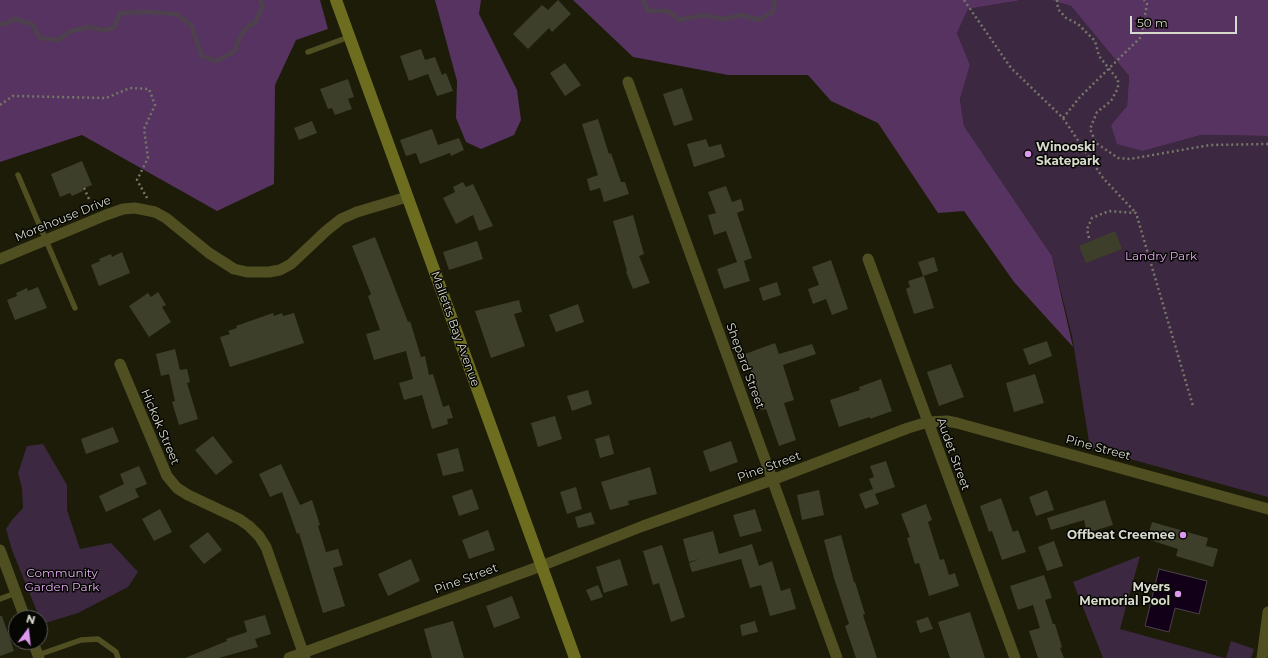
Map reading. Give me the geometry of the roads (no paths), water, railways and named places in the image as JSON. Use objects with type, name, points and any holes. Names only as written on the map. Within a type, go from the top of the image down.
[{"type":"street","name":"Malletts Bay Avenue","points":[[336,0],[575,658]]},
{"type":"street","name":"Shepard Street","points":[[628,82],[837,658]]},
{"type":"street","name":"Morehouse Drive","points":[[0,259],[106,215],[123,209],[135,208],[155,212],[176,225],[221,262],[234,269],[258,273],[280,270],[291,264],[326,230],[341,219],[357,212],[407,197]]},
{"type":"street","name":"Audet Street","points":[[868,259],[1015,658]]},
{"type":"street","name":"Hickok Street","points":[[120,364],[167,476],[177,488],[188,496],[227,513],[249,526],[259,536],[266,547],[304,655]]},
{"type":"street","name":"Pine Street","points":[[290,658],[304,655],[643,526],[772,480],[908,428],[928,422],[948,421],[956,423],[1268,509]]},
{"type":"street","points":[[0,550],[22,610]]},
{"type":"street","points":[[1262,658],[1268,612]]},
{"type":"lane","points":[[308,52],[349,37]]},
{"type":"lane","points":[[18,175],[75,308]]},
{"type":"lane","points":[[0,600],[16,593]]},
{"type":"lane","points":[[39,657],[81,640],[98,639],[116,652],[118,658]]},
{"type":"waterway","points":[[0,24],[4,24],[15,19],[32,24],[40,38],[58,40],[71,31],[89,27],[104,30],[114,28],[120,13],[148,12],[177,14],[191,25],[202,56],[216,61],[234,52],[241,35],[249,25],[255,23],[263,5],[260,0]]},
{"type":"waterway","points":[[643,0],[648,11],[669,11],[679,20],[704,15],[724,19],[742,15],[758,20],[773,12],[775,0]]},
{"type":"place","name":"Winooski Skatepark","points":[[1028,154]]},
{"type":"place","name":"Offbeat Creemee","points":[[1183,535]]},
{"type":"place","name":"Myers Memorial Pool","points":[[1178,594]]},
{"type":"park label","name":"Landry Park","points":[[1161,256]]},
{"type":"park label","name":"Community Garden Park","points":[[62,580]]}]
